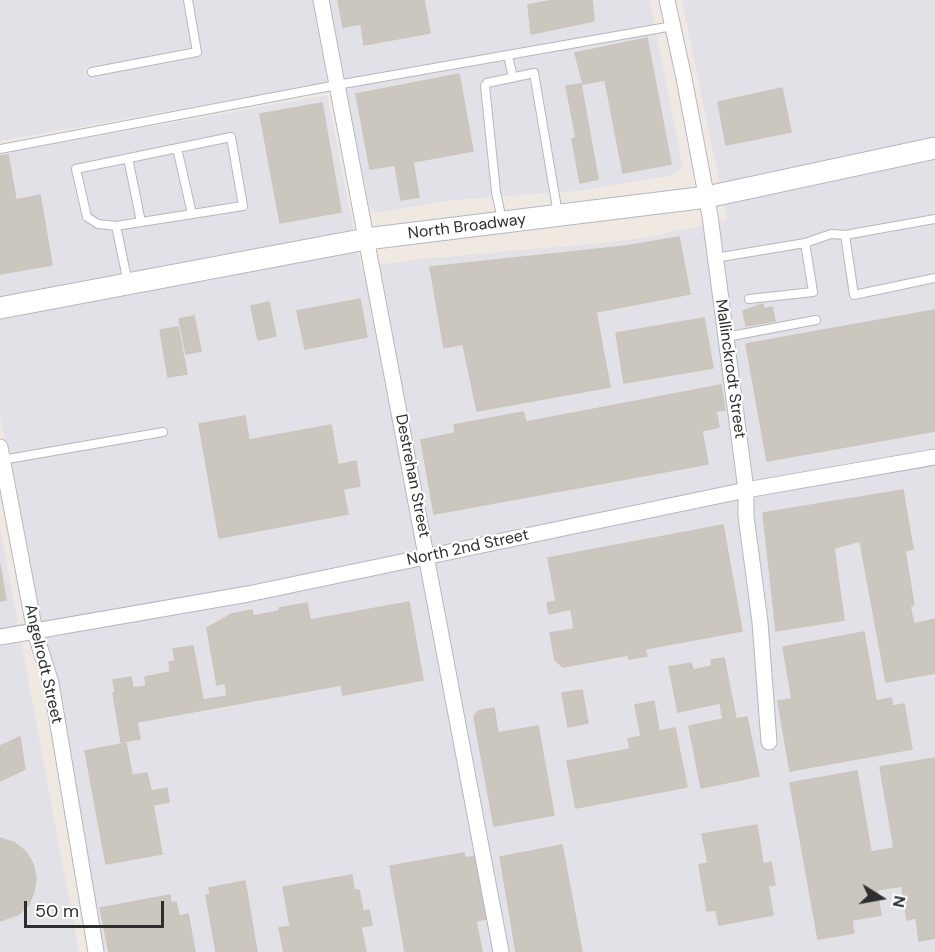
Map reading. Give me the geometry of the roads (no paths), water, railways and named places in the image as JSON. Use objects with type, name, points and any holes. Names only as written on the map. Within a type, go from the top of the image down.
[{"type":"main road","name":"North Broadway","points":[[0,308],[366,239],[707,197],[935,148]]},
{"type":"street","name":"Destrehan Street","points":[[321,0],[428,556],[501,952]]},
{"type":"street","name":"Mallinckrodt Street","points":[[667,0],[707,197],[746,490],[746,516],[760,622],[769,742]]},
{"type":"street","name":"Angelrodt Street","points":[[1,453],[34,632],[51,683],[96,952]]},
{"type":"street","name":"North 2nd Street","points":[[0,637],[248,594],[746,490],[935,457]]},
{"type":"lane","points":[[92,72],[197,52],[188,0]]},
{"type":"lane","points":[[0,149],[337,85],[673,26]]},
{"type":"lane","points":[[508,55],[513,78]]},
{"type":"lane","points":[[503,222],[496,192],[485,86],[487,83],[534,73],[558,215]]},
{"type":"lane","points":[[231,137],[243,206],[116,226],[98,224],[87,217],[76,169],[128,158],[231,137]]},
{"type":"lane","points":[[177,148],[192,214]]},
{"type":"lane","points":[[128,158],[141,222]]},
{"type":"lane","points":[[715,258],[805,243],[831,234],[845,235],[935,221]]},
{"type":"lane","points":[[116,226],[129,284]]},
{"type":"lane","points":[[845,235],[854,295],[935,278]]},
{"type":"lane","points":[[749,299],[813,292],[805,243]]},
{"type":"lane","points":[[726,337],[816,320]]},
{"type":"lane","points":[[1,453],[163,432]]}]
